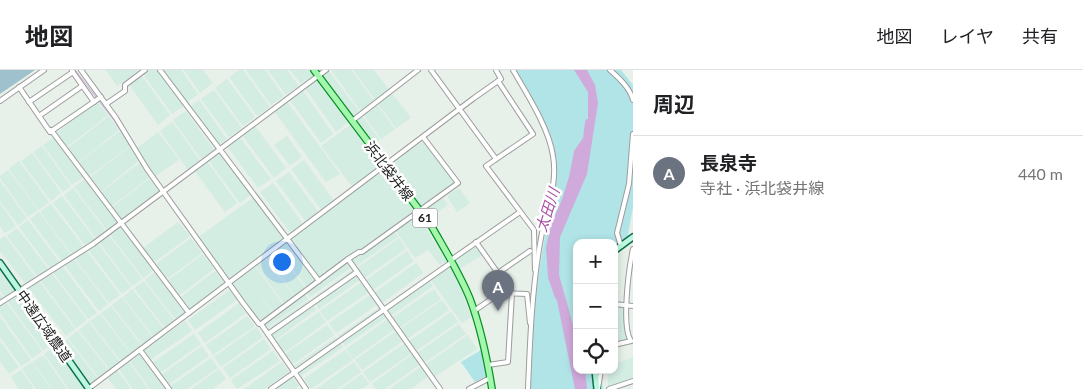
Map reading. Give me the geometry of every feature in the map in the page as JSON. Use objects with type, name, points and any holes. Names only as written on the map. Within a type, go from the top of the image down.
[{"type":"main road","name":"浜北袋井線","points":[[314,70],[432,227],[451,261],[474,311],[492,389]]},
{"type":"street","points":[[0,100],[44,70]]},
{"type":"street","points":[[82,70],[163,192],[261,324],[306,389]]},
{"type":"street","points":[[106,104],[125,91],[125,85],[145,70]]},
{"type":"street","points":[[160,70],[319,281]]},
{"type":"street","points":[[0,303],[93,244],[326,70]]},
{"type":"street","points":[[352,121],[418,70]]},
{"type":"street","points":[[431,70],[496,159]]},
{"type":"street","points":[[88,389],[501,79],[496,70]]},
{"type":"street","points":[[513,70],[538,115],[553,155],[554,187],[541,236],[531,332],[528,389]]},
{"type":"street","points":[[610,70],[626,86],[633,100]]},
{"type":"street","points":[[29,102],[72,71],[94,102]]},
{"type":"street","points":[[498,81],[533,134],[486,166],[534,230],[536,277]]},
{"type":"street","points":[[39,116],[82,86]]},
{"type":"street","points":[[19,87],[50,132],[101,97]]},
{"type":"street","points":[[52,130],[189,313]]},
{"type":"street","points":[[621,246],[617,233],[629,184],[633,134]]},
{"type":"street","points":[[261,324],[348,259],[362,252],[458,183],[423,137]]},
{"type":"street","points":[[271,389],[520,212]]},
{"type":"street","points":[[618,249],[633,237]]},
{"type":"street","points":[[476,242],[512,294],[508,362],[488,366]]},
{"type":"street","points":[[618,344],[632,341],[627,330],[626,305],[631,283],[633,248]]},
{"type":"street","points":[[498,274],[530,251]]},
{"type":"street","points":[[348,259],[440,389]]},
{"type":"street","name":"中遠広域農道","points":[[0,263],[88,389]]},
{"type":"street","points":[[268,334],[357,272]]},
{"type":"street","points":[[474,311],[500,293],[527,294],[531,332]]},
{"type":"street","points":[[618,304],[633,306]]},
{"type":"street","points":[[140,350],[169,389]]},
{"type":"street","points":[[596,374],[598,389]]},
{"type":"street","points":[[598,389],[600,374]]},
{"type":"street","points":[[469,389],[490,378]]},
{"type":"street","points":[[609,389],[633,381]]},
{"type":"green space","points":[[106,70],[141,70],[117,86]]},
{"type":"green space","points":[[148,70],[160,70],[185,105],[172,114],[143,74]]},
{"type":"green space","points":[[161,70],[181,70],[198,94],[186,103]]},
{"type":"green space","points":[[184,70],[203,70],[213,83],[200,93]]},
{"type":"green space","points":[[239,70],[243,70],[270,107],[257,116],[229,77]]},
{"type":"green space","points":[[246,70],[265,70],[284,96],[271,105]]},
{"type":"green space","points":[[268,70],[287,70],[299,86],[286,95]]},
{"type":"green space","points":[[290,70],[310,70],[314,75],[301,84]]},
{"type":"green space","points":[[331,70],[351,70],[395,129],[381,139]]},
{"type":"green space","points":[[353,70],[374,70],[411,118],[396,128]]},
{"type":"green space","points":[[329,71],[380,140],[369,148],[349,122],[336,132],[305,88]]},
{"type":"green space","points":[[141,75],[170,115],[158,125],[128,83]]},
{"type":"green space","points":[[227,79],[255,117],[243,126],[215,88]]},
{"type":"green space","points":[[214,90],[242,128],[229,137],[201,99]]},
{"type":"green space","points":[[303,91],[333,134],[321,143],[290,100]]},
{"type":"green space","points":[[199,100],[227,139],[215,148],[187,110]]},
{"type":"green space","points":[[97,101],[108,115],[64,149],[54,135]]},
{"type":"green space","points":[[287,102],[340,174],[326,182],[274,111]]},
{"type":"green space","points":[[186,111],[214,150],[201,159],[173,120]]},
{"type":"green space","points":[[109,116],[119,130],[76,164],[65,150]]},
{"type":"green space","points":[[172,122],[200,160],[188,170],[160,131]]},
{"type":"green space","points":[[350,125],[416,211],[375,241],[393,229],[398,237],[356,266],[350,258],[352,267],[310,297],[305,290],[296,297],[266,257],[276,249],[306,289],[278,249],[287,242],[317,281],[321,279],[288,239],[254,265],[284,306],[274,313],[243,273],[273,313],[259,323],[230,283],[231,281],[197,238],[258,194],[289,237],[307,223],[276,181],[289,172],[320,214],[354,189],[321,146]]},
{"type":"green space","points":[[255,126],[286,168],[274,178],[242,135]]},
{"type":"green space","points":[[120,131],[131,145],[87,178],[77,164]]},
{"type":"green space","points":[[158,132],[179,160],[154,177],[137,148]]},
{"type":"green space","points":[[239,136],[271,179],[258,188],[227,146]]},
{"type":"green space","points":[[287,136],[302,157],[290,166],[274,145]]},
{"type":"green space","points":[[54,137],[83,177],[72,185],[43,145]]},
{"type":"green space","points":[[426,140],[458,183],[419,210],[388,164]]},
{"type":"green space","points":[[132,145],[141,159],[99,193],[88,179]]},
{"type":"green space","points":[[42,146],[71,186],[63,192],[33,152]]},
{"type":"green space","points":[[221,151],[252,194],[240,203],[209,161]]},
{"type":"green space","points":[[32,153],[61,193],[51,201],[21,161]]},
{"type":"green space","points":[[206,160],[237,203],[225,212],[194,170]]},
{"type":"green space","points":[[304,160],[335,202],[322,211],[291,169]]},
{"type":"green space","points":[[19,161],[49,202],[39,210],[9,169]]},
{"type":"green space","points":[[142,161],[152,176],[110,207],[100,193]]},
{"type":"green space","points":[[8,170],[38,210],[28,217],[0,178]]},
{"type":"green space","points":[[152,177],[163,191],[122,222],[111,208]]},
{"type":"green space","points":[[85,179],[154,270],[143,278],[74,187]]},
{"type":"green space","points":[[0,181],[27,218],[18,225],[0,201]]},
{"type":"green space","points":[[273,183],[304,225],[291,234],[260,192]]},
{"type":"green space","points":[[73,188],[142,279],[132,286],[64,195]]},
{"type":"green space","points":[[459,188],[470,203],[457,212],[448,195]]},
{"type":"green space","points":[[62,196],[131,287],[122,294],[53,203]]},
{"type":"green space","points":[[442,197],[448,205],[429,218],[423,211]]},
{"type":"green space","points":[[0,203],[16,226],[5,233],[0,226]]},
{"type":"green space","points":[[51,204],[120,295],[109,303],[40,212]]},
{"type":"green space","points":[[39,212],[108,304],[99,311],[30,219]]},
{"type":"green space","points":[[418,215],[446,261],[440,265],[428,250],[415,258],[395,230]]},
{"type":"green space","points":[[28,220],[97,313],[88,319],[19,227]]},
{"type":"green space","points":[[178,222],[190,236],[152,264],[141,250]]},
{"type":"green space","points":[[17,228],[87,320],[76,328],[7,236]]},
{"type":"green space","points":[[5,236],[75,329],[66,336],[0,251],[0,239]]},
{"type":"green space","points":[[191,238],[202,253],[164,281],[153,266]]},
{"type":"green space","points":[[399,238],[406,249],[364,278],[357,268]]},
{"type":"green space","points":[[476,242],[483,255],[459,269],[455,259]]},
{"type":"green space","points":[[407,251],[414,261],[373,290],[366,280]]},
{"type":"green space","points":[[203,254],[214,269],[177,297],[166,282]]},
{"type":"green space","points":[[265,258],[296,298],[304,292],[308,299],[266,328],[263,323],[286,306],[255,265]]},
{"type":"green space","points":[[416,263],[423,273],[382,303],[375,292]]},
{"type":"green space","points":[[448,264],[460,286],[471,317],[462,323],[430,279]]},
{"type":"green space","points":[[353,269],[361,279],[319,309],[312,299]]},
{"type":"green space","points":[[0,271],[52,344],[43,350],[0,291]]},
{"type":"green space","points":[[215,271],[226,285],[189,313],[178,299]]},
{"type":"green space","points":[[155,272],[186,312],[176,320],[145,280]]},
{"type":"green space","points":[[426,276],[433,286],[391,316],[384,306]]},
{"type":"green space","points":[[144,281],[175,321],[165,328],[134,288]]},
{"type":"green space","points":[[362,282],[369,292],[327,321],[320,311]]},
{"type":"green space","points":[[132,289],[164,329],[154,337],[123,297]]},
{"type":"green space","points":[[434,289],[441,299],[399,328],[392,318]]},
{"type":"green space","points":[[230,290],[237,300],[195,330],[188,320]]},
{"type":"green space","points":[[0,294],[42,351],[32,358],[0,313]]},
{"type":"green space","points":[[371,294],[378,304],[336,333],[329,323]]},
{"type":"green space","points":[[122,297],[153,338],[143,345],[112,305]]},
{"type":"green space","points":[[309,300],[316,310],[274,341],[267,329]]},
{"type":"green space","points":[[442,300],[449,310],[407,339],[400,329]]},
{"type":"green space","points":[[239,303],[246,313],[205,343],[198,333]]},
{"type":"green space","points":[[618,304],[627,305],[630,341],[618,344],[618,321],[620,321],[618,321]]},
{"type":"green space","points":[[111,306],[142,346],[132,354],[101,313]]},
{"type":"green space","points":[[380,307],[387,317],[345,346],[338,336]]},
{"type":"green space","points":[[319,312],[326,322],[284,353],[276,341]]},
{"type":"green space","points":[[451,312],[458,322],[416,351],[409,341]]},
{"type":"green space","points":[[100,314],[131,354],[121,361],[90,321]]},
{"type":"green space","points":[[247,316],[255,326],[213,355],[206,345]]},
{"type":"green space","points":[[0,317],[31,360],[21,366],[0,337]]},
{"type":"green space","points":[[388,319],[395,329],[353,359],[346,349]]},
{"type":"green space","points":[[185,321],[192,331],[150,360],[143,350]]},
{"type":"green space","points":[[89,322],[120,362],[110,370],[79,330]]},
{"type":"green space","points":[[459,324],[466,334],[424,363],[417,353]]},
{"type":"green space","points":[[327,325],[334,335],[293,364],[285,354]]},
{"type":"green space","points":[[256,327],[263,337],[221,367],[214,357]]},
{"type":"green space","points":[[78,331],[109,371],[99,378],[68,338]]},
{"type":"green space","points":[[396,331],[403,341],[362,370],[355,360]]},
{"type":"green space","points":[[194,334],[201,344],[160,373],[152,363]]},
{"type":"green space","points":[[468,335],[477,349],[434,377],[426,364]]},
{"type":"green space","points":[[336,337],[343,347],[301,376],[294,366]]},
{"type":"green space","points":[[67,339],[98,379],[88,387],[57,347]]},
{"type":"green space","points":[[264,339],[271,349],[230,378],[223,368]]},
{"type":"green space","points":[[0,341],[19,367],[9,374],[0,361]]},
{"type":"green space","points":[[405,343],[412,353],[370,382],[363,372]]},
{"type":"green space","points":[[202,346],[209,356],[168,385],[161,375]]},
{"type":"green space","points":[[54,347],[83,389],[69,389],[44,354]]},
{"type":"green space","points":[[345,350],[353,360],[311,389],[304,379]]},
{"type":"green space","points":[[273,351],[280,361],[237,389],[231,380]]},
{"type":"green space","points":[[140,354],[165,389],[150,389],[130,361]]},
{"type":"green space","points":[[413,354],[421,364],[385,389],[376,389],[372,384]]},
{"type":"green space","points":[[43,355],[67,389],[52,389],[33,362]]},
{"type":"green space","points":[[633,357],[633,379],[608,389],[608,374],[618,374],[618,363]]},
{"type":"green space","points":[[211,358],[218,368],[187,389],[171,389],[169,387]]},
{"type":"green space","points":[[32,362],[51,389],[36,389],[22,369]]},
{"type":"green space","points":[[129,362],[148,389],[133,389],[119,369]]},
{"type":"green space","points":[[282,362],[289,372],[265,389],[244,389]]},
{"type":"green space","points":[[354,362],[361,372],[337,389],[316,389]]},
{"type":"green space","points":[[422,366],[429,376],[411,389],[389,389]]},
{"type":"green space","points":[[219,369],[226,379],[213,389],[191,389]]},
{"type":"green space","points":[[21,370],[34,389],[19,389],[11,377]]},
{"type":"green space","points":[[117,370],[131,389],[116,389],[107,377]]},
{"type":"green space","points":[[362,374],[369,384],[362,389],[340,389]]},
{"type":"green space","points":[[292,376],[299,386],[295,389],[273,389]]},
{"type":"shaded area","points":[[0,70],[35,70],[0,94]]},
{"type":"shaded area","points":[[512,70],[621,70],[633,85],[633,207],[627,240],[618,251],[618,239],[573,239],[573,374],[601,374],[603,389],[528,389],[535,296],[555,176],[552,148],[538,115]]},
{"type":"shaded area","points":[[574,70],[587,70],[595,85],[598,103],[587,174],[560,237],[559,275],[573,325],[573,374],[585,374],[587,389],[575,389],[550,266],[549,248],[554,226],[565,200],[574,170],[576,157],[579,148],[583,145],[588,127],[588,92]]},
{"type":"shaded area","points":[[481,350],[487,376],[475,382],[461,362]]},
{"type":"waterway","points":[[75,70],[96,97]]},
{"type":"waterway","points":[[99,101],[114,120],[132,149]]},
{"type":"waterway","name":"太田川","points":[[558,297],[551,277],[549,248],[554,226],[572,177],[577,152],[586,139],[588,122]]},
{"type":"place","name":"長泉寺","points":[[498,311]]}]
